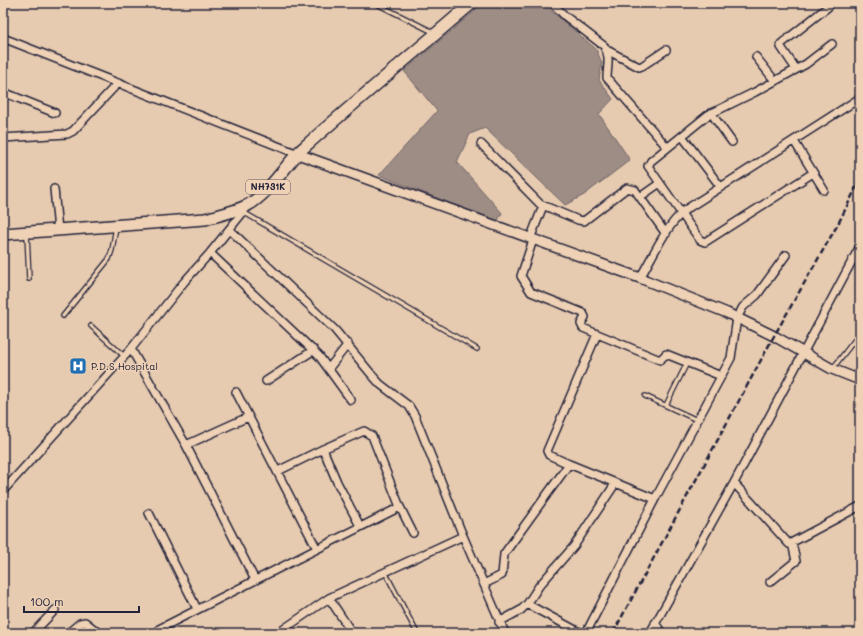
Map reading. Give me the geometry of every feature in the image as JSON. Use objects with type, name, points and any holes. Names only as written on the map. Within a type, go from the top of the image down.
[{"type":"highway","name":"NH731K","points":[[3,234],[205,219],[246,208],[274,181],[298,154],[344,112],[472,3]]},
{"type":"street","points":[[552,3],[565,16],[606,49],[639,67],[666,50]]},
{"type":"street","points":[[796,69],[781,47],[781,44],[829,6]]},
{"type":"street","points":[[3,38],[298,154],[531,240],[640,278],[737,318],[803,352],[832,369],[857,379]]},
{"type":"street","points":[[813,173],[705,242],[700,240],[648,166],[649,163],[667,147],[710,113],[775,81],[796,69],[832,44]]},
{"type":"street","points":[[606,49],[609,65],[607,78],[667,147]]},
{"type":"street","points":[[756,57],[775,81]]},
{"type":"street","points":[[3,138],[67,134],[73,131],[118,83]]},
{"type":"street","points":[[3,92],[55,113]]},
{"type":"street","points":[[640,278],[666,234],[681,213],[720,186],[794,141],[860,98]]},
{"type":"street","points":[[710,113],[732,142]]},
{"type":"street","points":[[3,132],[16,137]]},
{"type":"street","points":[[682,136],[720,186]]},
{"type":"street","points":[[794,141],[824,190]]},
{"type":"street","points":[[481,144],[543,206],[584,221],[627,188],[631,188],[635,190],[666,234]]},
{"type":"street","points":[[640,197],[660,183]]},
{"type":"street","points":[[54,189],[58,230]]},
{"type":"street","points":[[543,206],[531,240],[521,276],[526,285],[534,294],[582,313],[585,317],[581,326],[597,334],[660,360],[666,354],[721,376]]},
{"type":"street","points":[[3,491],[131,349],[184,282],[230,230],[246,208]]},
{"type":"street","points":[[230,230],[348,344],[380,384],[410,406],[463,536],[505,633]]},
{"type":"street","points":[[650,633],[734,483],[860,246]]},
{"type":"street","points":[[210,253],[314,350],[329,368],[351,400]]},
{"type":"street","points":[[586,633],[733,352],[737,318],[743,307],[757,295],[786,255]]},
{"type":"street","points":[[597,334],[547,451],[549,455],[569,464],[655,499]]},
{"type":"street","points":[[329,368],[348,344]]},
{"type":"street","points":[[131,349],[186,445],[255,580]]},
{"type":"street","points":[[266,381],[314,350]]},
{"type":"street","points":[[236,392],[317,549]]},
{"type":"street","points":[[186,445],[248,417]]},
{"type":"street","points":[[278,472],[323,449],[364,432],[369,432],[372,436],[400,507],[413,532]]},
{"type":"street","points":[[323,449],[337,482],[360,526]]},
{"type":"street","points":[[484,584],[502,575],[504,554],[569,464]]},
{"type":"street","points":[[734,483],[757,507],[786,543],[792,543],[860,506]]},
{"type":"street","points":[[499,622],[526,604],[539,586],[574,546],[615,484]]},
{"type":"street","points":[[159,629],[400,507]]},
{"type":"street","points":[[149,513],[197,609]]},
{"type":"street","points":[[278,633],[329,598],[463,536]]},
{"type":"street","points":[[770,582],[796,561],[792,543]]},
{"type":"street","points":[[329,598],[352,633]]},
{"type":"street","points":[[526,604],[581,633]]},
{"type":"street","points":[[33,633],[54,610]]},
{"type":"street","points":[[68,633],[80,623],[85,622],[99,633]]},
{"type":"street","points":[[655,623],[662,633]]},
{"type":"lane","points":[[375,3],[436,34]]},
{"type":"lane","points":[[246,208],[477,349]]},
{"type":"lane","points":[[63,316],[109,259],[116,226]]},
{"type":"lane","points":[[27,232],[29,279]]},
{"type":"lane","points":[[91,326],[124,356]]},
{"type":"lane","points":[[832,369],[860,333]]},
{"type":"lane","points":[[666,405],[687,363]]},
{"type":"lane","points":[[857,379],[860,368]]},
{"type":"lane","points":[[645,396],[697,420]]},
{"type":"lane","points":[[385,572],[416,633]]},
{"type":"shaded area","points":[[484,3],[542,3],[596,49],[602,63],[599,80],[613,99],[599,114],[630,160],[584,195],[565,205],[485,128],[470,134],[457,162],[502,213],[497,222],[379,175],[437,111],[404,71]]},
{"type":"railway","points":[[613,633],[774,336],[838,224],[860,180]]},
{"type":"place","name":"P.D.S Hospital","points":[[78,366]]}]
